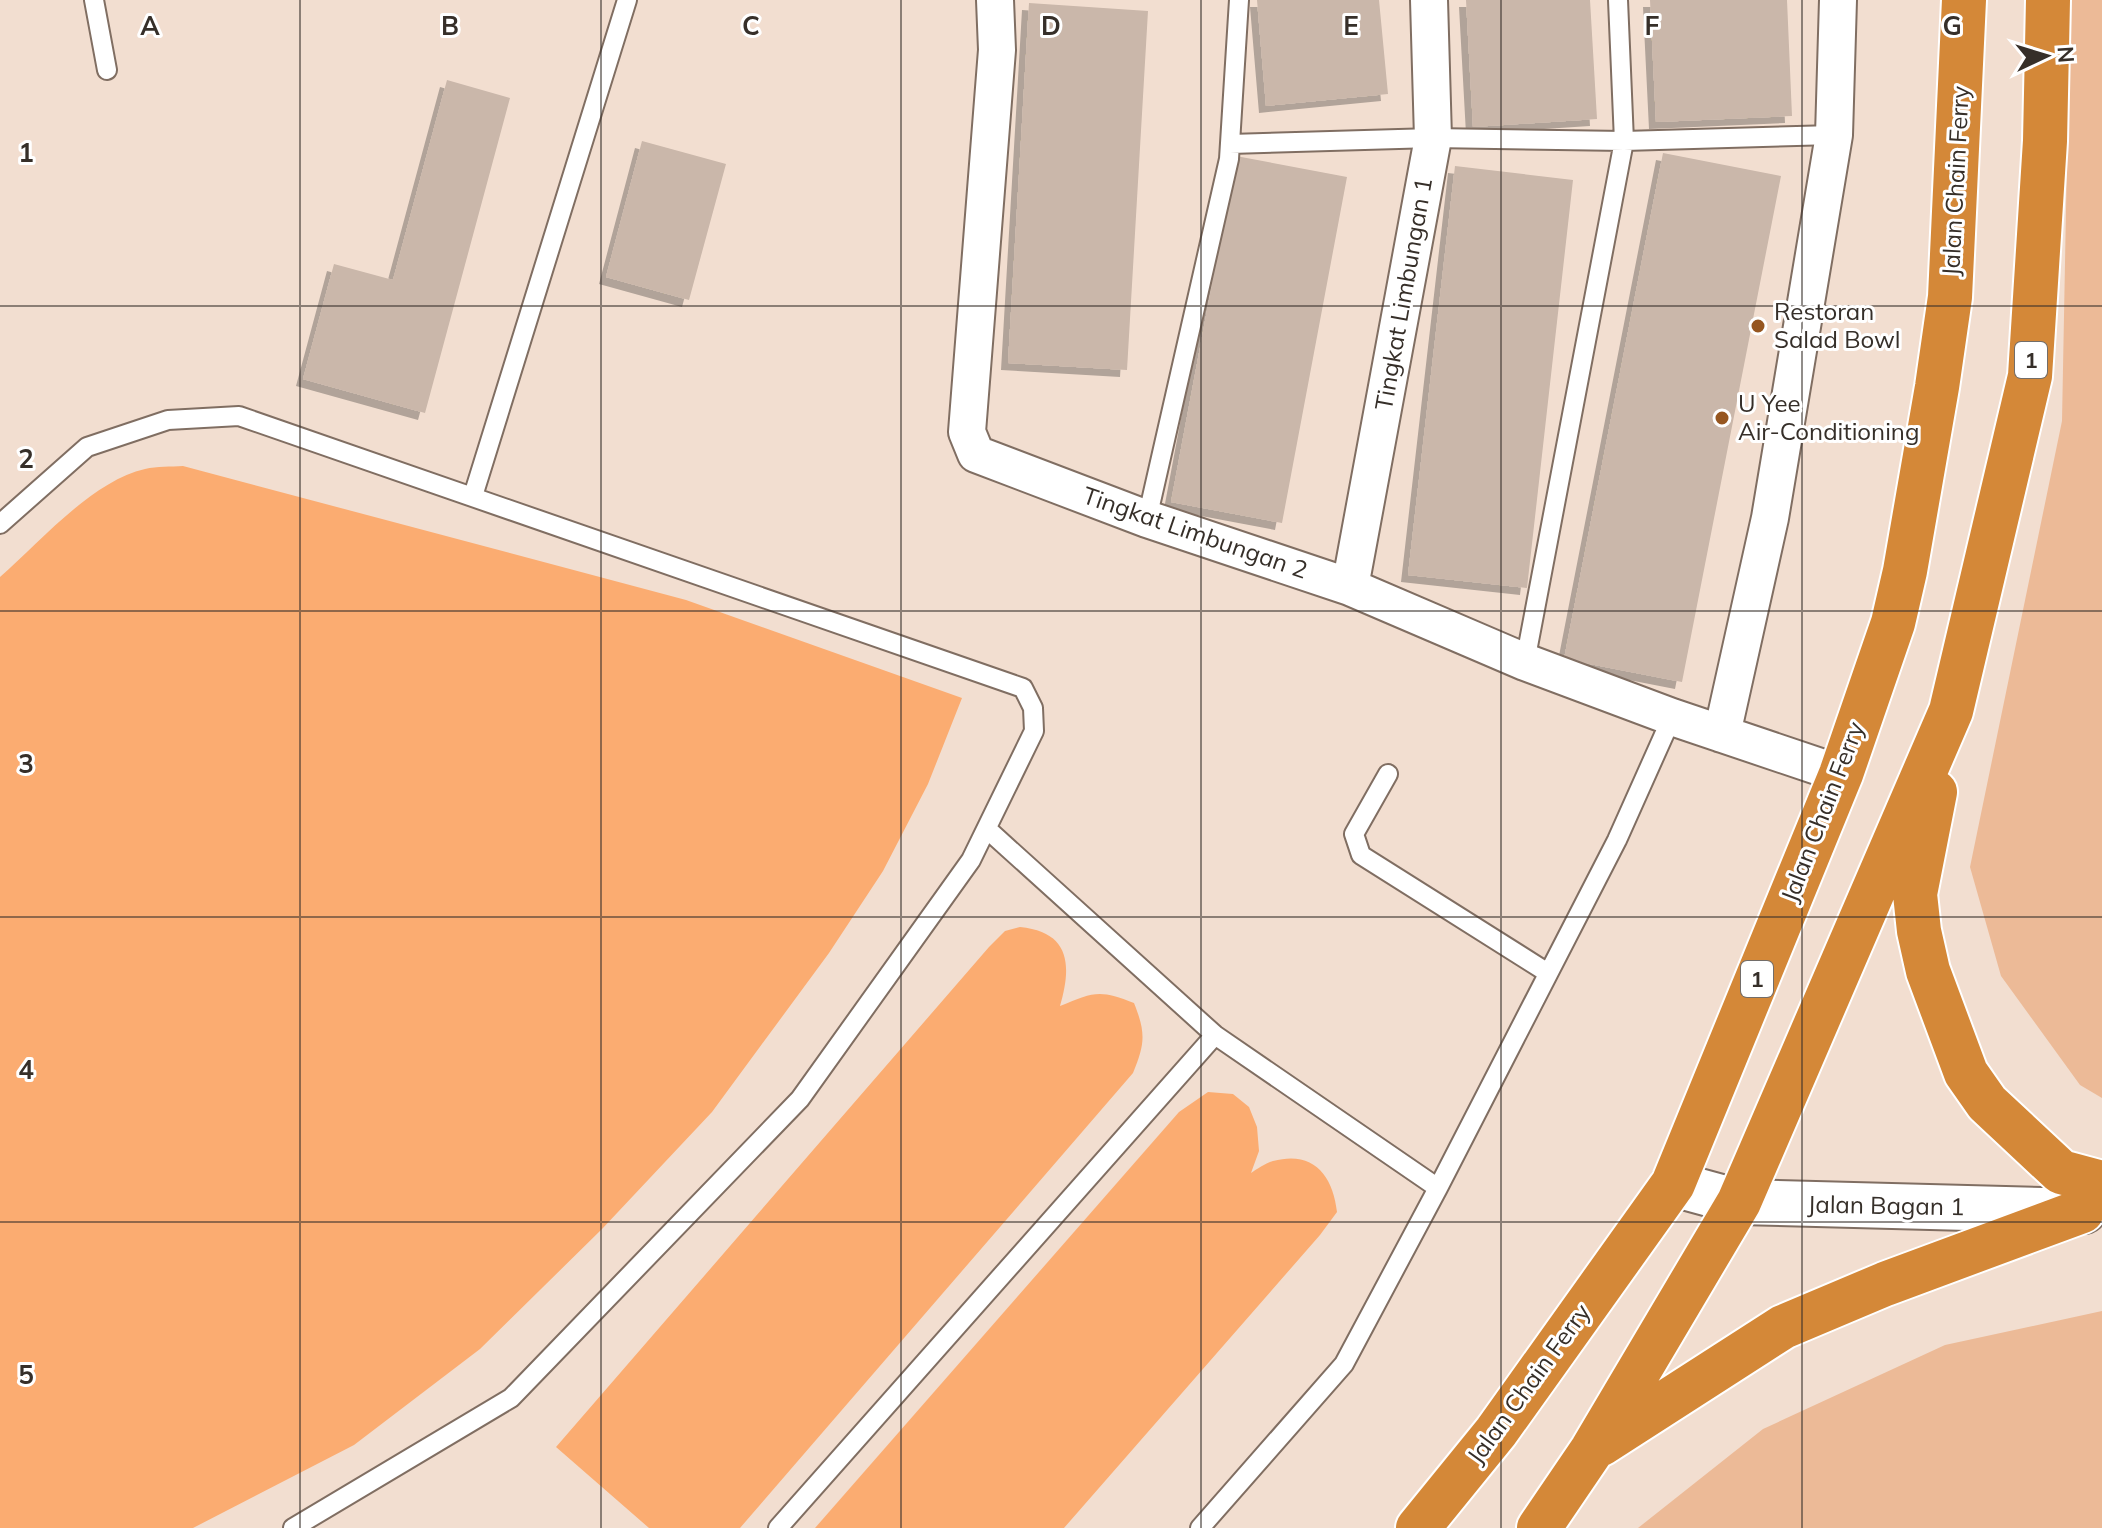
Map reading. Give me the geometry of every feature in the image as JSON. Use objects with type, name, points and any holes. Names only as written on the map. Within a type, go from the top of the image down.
[{"type":"highway","name":"Jalan Chain Ferry","points":[[1418,1528],[1496,1432],[1673,1184],[1841,774],[1893,623],[1937,387],[1950,297],[1964,0]]},
{"type":"highway","name":"1","points":[[1539,1528],[1592,1450],[1739,1202],[1951,711],[2030,376],[2045,141],[2048,0]]},
{"type":"highway","points":[[1592,1450],[1783,1327],[2095,1201],[2036,1151],[1987,1103],[1966,1073],[1928,971],[1915,894],[1951,711]]},
{"type":"street","name":"Tingkat Limbungan 2","points":[[995,0],[997,50],[967,432],[976,454],[1147,519],[1350,587],[1525,662],[1672,717],[1841,774]]},
{"type":"street","name":"Tingkat Limbungan 1","points":[[1350,587],[1433,138],[1429,0]]},
{"type":"street","points":[[1722,734],[1770,518],[1834,135],[1838,0]]},
{"type":"street","name":"Jalan Bagan 1","points":[[1673,1184],[1739,1202],[2095,1201]]},
{"type":"lane","points":[[94,0],[107,70]]},
{"type":"lane","points":[[473,496],[627,0]]},
{"type":"lane","points":[[1147,519],[1229,159],[1239,0]]},
{"type":"lane","points":[[1525,662],[1624,141],[1618,0]]},
{"type":"lane","points":[[1230,144],[1433,138],[1624,141],[1834,135]]},
{"type":"lane","points":[[0,524],[87,447],[168,420],[239,416],[473,496],[1023,688],[1033,708],[1034,731],[971,860]]},
{"type":"lane","points":[[1200,1528],[1344,1364],[1617,840],[1672,717]]},
{"type":"lane","points":[[1388,774],[1354,834],[1361,855],[1548,973]]},
{"type":"lane","points":[[293,1528],[511,1398],[800,1099],[971,860],[987,829],[1215,1035],[1438,1188]]},
{"type":"lane","points":[[778,1528],[1215,1035]]},
{"type":"shaded area","points":[[2070,0],[2102,0],[2102,1098],[2080,1085],[2001,976],[1970,867],[2062,421]]},
{"type":"shaded area","points":[[183,466],[686,600],[962,698],[928,784],[883,871],[829,953],[712,1112],[602,1229],[480,1349],[354,1445],[193,1528],[0,1528],[0,577],[68,514],[106,486],[145,469]]},
{"type":"shaded area","points":[[1020,927],[1037,930],[1058,943],[1066,964],[1060,1006],[1097,994],[1134,1003],[1142,1038],[1133,1073],[740,1528],[649,1528],[556,1447],[989,947],[1005,931]]},
{"type":"shaded area","points":[[1208,1092],[1233,1094],[1249,1107],[1257,1127],[1259,1151],[1251,1173],[1273,1161],[1299,1159],[1310,1163],[1326,1177],[1337,1212],[1064,1528],[815,1528],[1179,1112]]},
{"type":"shaded area","points":[[2102,1311],[2102,1528],[1638,1528],[1763,1429],[1945,1345]]},
{"type":"building","points":[[1257,0],[1379,0],[1388,94],[1266,106]]},
{"type":"building","points":[[1466,0],[1590,0],[1597,119],[1473,127]]},
{"type":"building","points":[[1650,0],[1787,0],[1792,116],[1656,122]]},
{"type":"building","points":[[1029,3],[1148,11],[1127,370],[1008,363]]},
{"type":"building","points":[[447,80],[510,98],[425,413],[303,379],[334,264],[393,280]]},
{"type":"building","points":[[642,141],[726,164],[689,300],[606,277]]},
{"type":"building","points":[[1663,153],[1781,176],[1682,682],[1564,659]]},
{"type":"building","points":[[1236,156],[1347,177],[1282,523],[1171,502]]},
{"type":"building","points":[[1455,166],[1573,180],[1527,588],[1408,575]]},
{"type":"place","name":"Restoran Salad Bowl","points":[[1758,326]]},
{"type":"place","name":"U Yee Air-Conditioning","points":[[1722,418]]}]
